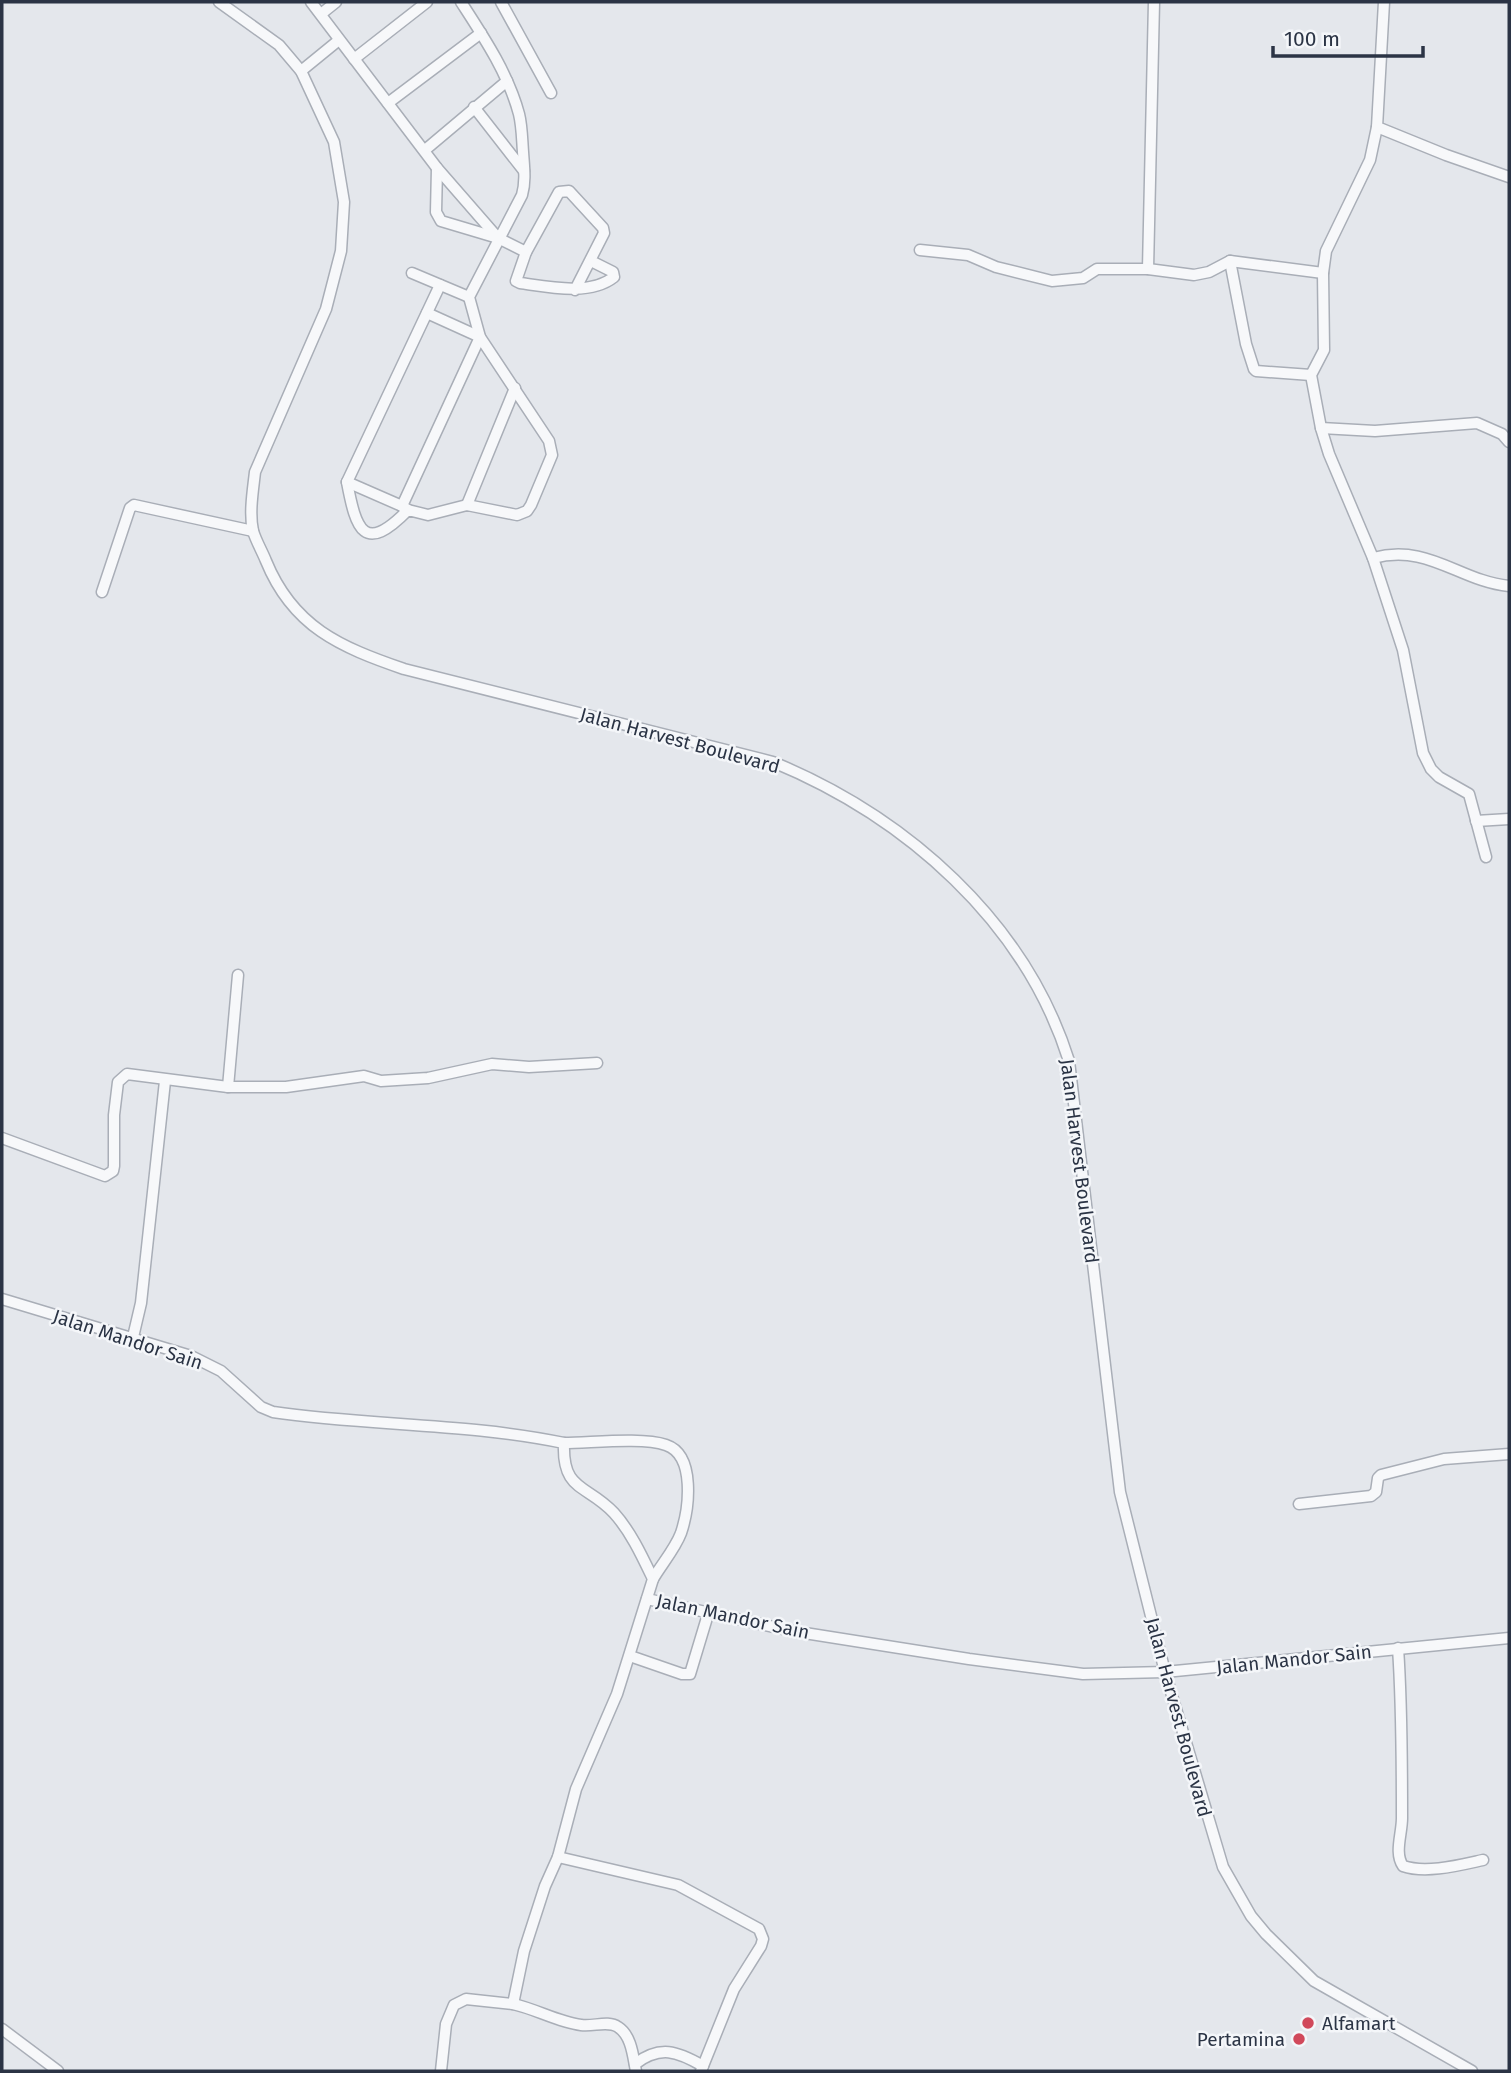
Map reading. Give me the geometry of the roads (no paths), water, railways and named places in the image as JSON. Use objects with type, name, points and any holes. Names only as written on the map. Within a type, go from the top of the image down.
[{"type":"street","name":"Jalan Harvest Boulevard","points":[[219,2],[279,45],[302,71],[334,142],[344,202],[341,251],[326,309],[255,472],[253,531],[273,578],[285,598],[302,617],[329,637],[359,653],[404,668],[773,762],[816,780],[852,800],[921,850],[961,887],[1009,941],[1048,1004],[1069,1062],[1121,1492],[1165,1672],[1223,1867],[1251,1916],[1314,1981],[1472,2071]]},
{"type":"street","points":[[311,2],[437,168],[498,238]]},
{"type":"street","points":[[321,14],[336,2]]},
{"type":"street","points":[[354,59],[427,2]]},
{"type":"street","points":[[347,482],[405,508],[428,515],[467,505],[517,514],[523,513],[531,505],[552,455],[549,441],[480,337],[469,298],[525,187],[519,113],[507,81],[461,2]]},
{"type":"street","points":[[501,2],[551,93]]},
{"type":"street","points":[[1148,268],[1154,2]]},
{"type":"street","points":[[1384,2],[1377,127],[1370,160],[1326,251],[1323,273],[1324,351],[1311,375],[1329,454],[1373,558],[1403,650],[1423,753],[1439,777],[1469,794],[1486,857]]},
{"type":"street","points":[[388,103],[481,33]]},
{"type":"street","points":[[302,71],[339,40]]},
{"type":"street","points":[[425,150],[507,81]]},
{"type":"street","points":[[474,107],[524,171]]},
{"type":"street","points":[[1377,127],[1509,177]]},
{"type":"street","points":[[437,168],[438,218],[441,221],[498,238],[518,248]]},
{"type":"street","points":[[575,290],[604,237],[604,230],[569,191],[557,193],[518,248],[516,281],[520,284],[575,290],[604,283],[614,277],[613,272],[591,261]]},
{"type":"street","points":[[920,250],[968,255],[996,267],[1052,281],[1083,278],[1097,269],[1148,268],[1194,275],[1209,272],[1230,261],[1323,273]]},
{"type":"street","points":[[1230,261],[1246,344],[1254,369],[1311,375]]},
{"type":"street","points":[[412,273],[469,298]]},
{"type":"street","points":[[440,285],[347,482],[359,528],[365,533],[374,535],[394,525],[405,508],[480,337]]},
{"type":"street","points":[[427,313],[480,337]]},
{"type":"street","points":[[467,505],[515,388]]},
{"type":"street","points":[[1321,428],[1375,431],[1477,423],[1502,433],[1509,442]]},
{"type":"street","points":[[102,592],[130,508],[134,505],[253,531]]},
{"type":"street","points":[[1373,558],[1401,553],[1418,555],[1495,584],[1509,586]]},
{"type":"street","points":[[1476,821],[1509,819]]},
{"type":"street","points":[[228,1087],[237,975]]},
{"type":"street","points":[[2,1138],[101,1175],[110,1174],[114,1166],[114,1115],[118,1082],[127,1074],[228,1087],[286,1087],[364,1076],[381,1081],[428,1078],[492,1064],[539,1067],[597,1063]]},
{"type":"street","points":[[132,1337],[141,1303],[165,1080]]},
{"type":"street","name":"Jalan Mandor Sain","points":[[2,1299],[191,1356],[221,1371],[261,1407],[273,1412],[476,1431],[564,1443],[563,1460],[566,1472],[574,1483],[613,1512],[639,1549],[653,1579],[648,1599],[792,1631],[1083,1674],[1165,1672],[1509,1638]]},
{"type":"street","points":[[564,1443],[662,1444],[680,1454],[686,1468],[688,1489],[681,1534],[653,1579]]},
{"type":"street","points":[[1298,1504],[1371,1496],[1376,1492],[1378,1476],[1444,1459],[1509,1454]]},
{"type":"street","points":[[513,2004],[524,1951],[545,1886],[558,1857],[576,1789],[617,1693],[648,1599]]},
{"type":"street","points":[[630,1656],[682,1674],[690,1674],[709,1611]]},
{"type":"street","points":[[1398,1648],[1402,1709],[1402,1825],[1399,1860],[1403,1866],[1419,1868],[1483,1860]]},
{"type":"street","points":[[441,2071],[446,2024],[454,2005],[466,1999],[513,2004],[582,2025],[613,2024],[627,2037],[635,2068],[650,2054],[670,2052],[680,2054],[702,2069],[733,1989],[761,1946],[762,1933],[754,1925],[678,1885],[558,1857]]},
{"type":"street","points":[[2,2029],[58,2071]]},
{"type":"place","name":"Alfamart","points":[[1308,2023]]},
{"type":"place","name":"Pertamina","points":[[1299,2039]]}]
